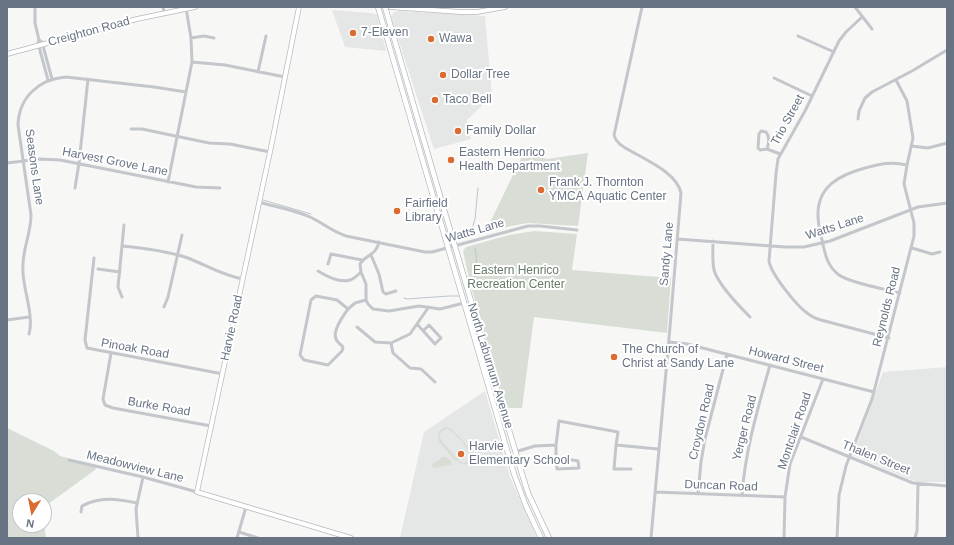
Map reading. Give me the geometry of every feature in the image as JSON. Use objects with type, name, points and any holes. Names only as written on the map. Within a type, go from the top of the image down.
[{"type":"main road","name":"North Laburnum Avenue","points":[[378,7],[514,474],[526,506],[541,538]]},
{"type":"main road","name":"North Laburnum Avenue","points":[[385,7],[515,452],[528,493],[549,538]]},
{"type":"street","points":[[35,7],[35,22],[39,40],[42,42],[40,44],[48,80]]},
{"type":"street","points":[[163,7],[164,12]]},
{"type":"street","name":"Creighton Road","points":[[7,54],[164,12],[195,7]]},
{"type":"street","name":"Harvie Road","points":[[197,492],[270,152],[299,7]]},
{"type":"street","points":[[390,7],[460,12],[490,10],[505,7]]},
{"type":"street","name":"Sandy Lane","points":[[642,7],[614,135],[619,144],[666,172],[673,178],[678,185],[681,199],[651,538]]},
{"type":"street","points":[[855,7],[872,29]]},
{"type":"street","points":[[168,182],[192,62],[191,38],[186,8]]},
{"type":"street","name":"Trio Street","points":[[862,18],[842,36],[812,96],[780,154],[776,174],[769,262],[773,273],[800,307],[807,313],[821,320],[889,338]]},
{"type":"street","points":[[191,38],[204,36],[214,38]]},
{"type":"street","points":[[258,72],[266,36]]},
{"type":"street","points":[[798,36],[834,52]]},
{"type":"street","points":[[40,44],[52,79]]},
{"type":"street","points":[[858,119],[859,111],[865,98],[872,92],[896,80],[947,50]]},
{"type":"street","points":[[192,62],[225,65],[285,77]]},
{"type":"street","name":"Seasons Lane","points":[[29,334],[31,326],[24,282],[23,256],[31,224],[31,215],[18,125],[20,109],[30,93],[39,85],[48,80],[66,77],[186,92]]},
{"type":"street","points":[[774,78],[812,96]]},
{"type":"street","points":[[75,188],[88,79]]},
{"type":"street","name":"Reynolds Road","points":[[837,538],[839,495],[850,457],[874,392],[914,236],[914,223],[904,184],[913,138],[907,101],[896,80]]},
{"type":"street","points":[[131,129],[142,129],[209,143],[230,144],[270,152]]},
{"type":"street","points":[[767,149],[769,140],[768,133],[761,131],[759,134],[758,148],[762,150],[767,149],[780,154]]},
{"type":"street","points":[[911,146],[928,148],[947,142]]},
{"type":"street","name":"Harvest Grove Lane","points":[[7,163],[54,159],[168,182],[203,188],[220,188]]},
{"type":"street","points":[[900,293],[841,277],[833,270],[828,264],[822,243],[818,217],[819,204],[826,190],[834,181],[848,173],[882,163],[893,162],[907,165]]},
{"type":"street","name":"Watts Lane","points":[[259,202],[304,215],[335,232],[346,236],[425,252],[437,251],[528,226],[577,230]]},
{"type":"street","name":"Watts Lane","points":[[677,239],[798,247],[822,243],[911,209],[927,205],[947,203]]},
{"type":"street","points":[[122,297],[118,287],[124,225]]},
{"type":"street","points":[[164,307],[168,297],[182,235]]},
{"type":"street","points":[[713,241],[714,270],[718,280],[750,317]]},
{"type":"street","points":[[328,264],[331,254],[362,260],[377,250],[379,242]]},
{"type":"street","points":[[122,246],[148,248],[177,255],[195,261],[225,275],[243,279]]},
{"type":"street","points":[[912,248],[932,254],[940,252]]},
{"type":"street","points":[[371,255],[379,274],[383,292],[386,294],[396,291]]},
{"type":"street","name":"Pinoak Road","points":[[94,258],[85,346],[88,349],[223,374]]},
{"type":"street","points":[[362,260],[360,264],[361,272],[366,284],[366,300],[373,309],[389,311],[419,306],[440,309],[464,303]]},
{"type":"street","points":[[98,269],[120,272]]},
{"type":"street","points":[[318,271],[331,278],[347,280],[352,279],[361,272]]},
{"type":"street","points":[[348,310],[337,300],[318,296],[311,300],[300,355],[302,358],[328,365],[341,353],[343,349],[335,336],[339,320],[355,303],[366,300]]},
{"type":"street","points":[[357,327],[376,342],[391,343],[410,334],[428,308]]},
{"type":"street","points":[[7,320],[29,317]]},
{"type":"street","points":[[417,324],[423,331],[435,344],[441,338],[430,325],[423,331]]},
{"type":"street","name":"Howard Street","points":[[669,342],[687,344],[874,392]]},
{"type":"street","points":[[391,343],[393,353],[410,368],[421,369],[434,382]]},
{"type":"street","name":"Burke Road","points":[[111,353],[103,399],[105,404],[113,408],[211,426]]},
{"type":"street","name":"Croydon Road","points":[[698,494],[701,462],[727,354]]},
{"type":"street","name":"Yerger Road","points":[[742,496],[747,453],[770,365]]},
{"type":"street","name":"Montclair Road","points":[[784,538],[785,497],[790,464],[823,379]]},
{"type":"street","points":[[556,457],[578,461],[579,468],[557,469],[556,457],[556,445],[559,421],[618,432],[614,469],[631,469]]},
{"type":"street","name":"Thalen Street","points":[[800,437],[918,484],[947,486]]},
{"type":"street","points":[[515,452],[535,446],[556,445]]},
{"type":"street","points":[[616,445],[658,449]]},
{"type":"street","name":"Meadowview Lane","points":[[68,460],[143,477],[197,492]]},
{"type":"street","points":[[138,538],[136,516],[137,503],[143,477]]},
{"type":"street","points":[[915,538],[917,531],[918,484]]},
{"type":"street","points":[[197,492],[351,538]]},
{"type":"street","name":"Duncan Road","points":[[655,492],[785,497]]},
{"type":"street","points":[[81,512],[82,506],[99,499],[111,499],[137,503]]},
{"type":"street","points":[[237,538],[246,507]]},
{"type":"street","points":[[239,532],[258,538]]},
{"type":"shaded area","points":[[332,10],[371,13],[377,15],[386,51],[345,47]]},
{"type":"shaded area","points":[[399,11],[485,16],[492,96],[467,120],[471,139],[434,149],[391,17],[394,12]]},
{"type":"shaded area","points":[[947,367],[947,482],[917,482],[853,455],[883,372]]},
{"type":"shaded area","name":"Harvie Elementary School","points":[[485,391],[510,477],[537,538],[400,538],[424,432]]},
{"type":"green space","name":"Eastern Henrico Recreation Center","points":[[524,152],[547,159],[588,153],[578,226],[528,223],[485,233]]},
{"type":"green space","name":"Eastern Henrico Recreation Center","points":[[534,231],[577,234],[572,270],[671,278],[667,333],[534,317],[522,408],[506,408],[470,283],[463,251],[466,247],[509,235]]},
{"type":"green space","points":[[447,427],[450,429],[459,436],[467,446],[472,455],[472,459],[468,463],[464,464],[459,463],[439,442],[438,432]],"holes":[[[447,429],[450,430],[468,450],[471,457],[468,461],[464,463],[460,462],[439,437],[441,432]]]},
{"type":"green space","points":[[7,428],[54,451],[60,456],[98,466],[95,470],[52,501],[52,493],[12,493],[12,533],[45,533],[46,538],[7,538]]},
{"type":"green space","points":[[442,457],[446,457],[451,461],[451,465],[433,468],[432,464]]},
{"type":"waterway","points":[[473,235],[472,229],[475,219],[478,188]]},
{"type":"waterway","points":[[263,200],[311,214]]},
{"type":"waterway","points":[[471,283],[476,271],[475,248]]},
{"type":"waterway","points":[[404,298],[459,296]]},
{"type":"place","name":"7-Eleven","points":[[353,33]]},
{"type":"place","name":"Wawa","points":[[431,39]]},
{"type":"place","name":"Dollar Tree","points":[[443,75]]},
{"type":"place","name":"Taco Bell","points":[[435,100]]},
{"type":"place","name":"Family Dollar","points":[[458,131]]},
{"type":"place","name":"Eastern Henrico Health Department","points":[[451,160]]},
{"type":"place","name":"Frank J. Thornton YMCA Aquatic Center","points":[[541,190]]},
{"type":"place","name":"Fairfield Library","points":[[397,211]]},
{"type":"place","name":"The Church of Christ at Sandy Lane","points":[[614,357]]},
{"type":"place","name":"Harvie Elementary School","points":[[461,454]]}]
